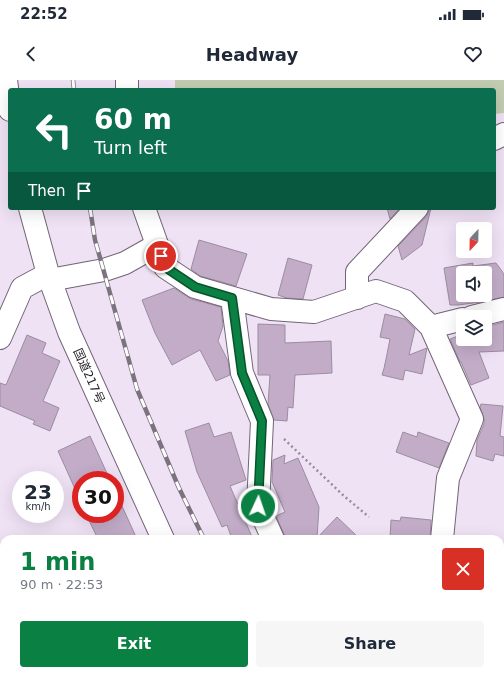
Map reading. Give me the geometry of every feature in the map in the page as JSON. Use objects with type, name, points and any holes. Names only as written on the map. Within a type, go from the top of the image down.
[{"type":"main road","name":"国道217号","points":[[31,210],[49,277],[69,332],[161,535]]},
{"type":"main road","points":[[145,210],[165,267],[195,287],[270,309],[314,312],[376,291],[405,301],[431,327],[472,419],[448,478],[442,535]]},
{"type":"main road","points":[[357,298],[357,272],[415,210]]},
{"type":"main road","points":[[0,338],[22,288],[49,277],[104,270],[125,263],[157,245]]},
{"type":"main road","points":[[232,298],[242,373],[262,421],[258,506],[271,535]]},
{"type":"main road","points":[[492,312],[504,309]]},
{"type":"main road","points":[[431,327],[456,321]]},
{"type":"path","points":[[260,415],[344,496],[369,517]]},
{"type":"green space","points":[[175,80],[504,80],[504,113],[496,114],[496,88],[175,88]]},
{"type":"building","points":[[388,210],[398,210],[390,219]]},
{"type":"building","points":[[431,210],[422,245],[402,260],[398,246],[426,217]]},
{"type":"building","points":[[199,240],[247,254],[236,286],[200,276],[191,269]]},
{"type":"building","points":[[288,258],[312,265],[303,299],[287,298],[278,295]]},
{"type":"building","points":[[473,263],[473,266],[456,266],[456,302],[481,302],[450,305],[444,268]]},
{"type":"building","points":[[496,263],[504,274],[504,297],[492,300],[492,266],[473,266]]},
{"type":"building","points":[[174,288],[191,299],[221,307],[223,326],[218,341],[228,361],[230,375],[216,381],[200,350],[172,365],[155,333],[142,300]]},
{"type":"building","points":[[385,314],[405,319],[415,329],[409,355],[427,348],[422,374],[405,370],[403,380],[382,375],[390,339],[380,337]]},
{"type":"building","points":[[504,322],[504,351],[479,352],[489,378],[471,385],[450,339],[456,337],[456,346],[492,346],[492,325]]},
{"type":"building","points":[[258,324],[285,325],[285,343],[331,341],[332,373],[295,375],[293,408],[288,407],[287,421],[274,420],[268,404],[270,375],[258,375]]},
{"type":"building","points":[[27,335],[46,343],[42,353],[60,361],[43,401],[59,408],[50,431],[33,424],[35,421],[0,406],[0,383],[6,385]]},
{"type":"building","points":[[481,404],[503,406],[500,436],[504,437],[504,456],[495,454],[493,461],[476,456],[477,440],[484,424],[480,407]]},
{"type":"building","points":[[209,423],[214,437],[231,432],[246,480],[230,486],[251,535],[231,535],[227,525],[222,527],[197,472],[185,431]]},
{"type":"building","points":[[403,432],[417,437],[418,432],[449,443],[439,468],[396,452]]},
{"type":"building","points":[[90,436],[106,471],[72,471],[72,482],[58,451]]},
{"type":"building","points":[[285,455],[284,464],[298,458],[319,507],[317,535],[284,535],[276,516],[285,512],[272,482],[273,460]]},
{"type":"building","points":[[124,511],[135,535],[96,535],[90,523],[124,523]]},
{"type":"building","points":[[337,517],[356,535],[320,535]]},
{"type":"building","points":[[401,517],[431,520],[430,535],[390,535],[391,520],[400,521]]},
{"type":"railway","points":[[73,80],[74,88]]},
{"type":"railway","points":[[90,210],[95,240],[137,389],[179,488],[202,535]]},
{"type":"route","points":[[161,256],[165,267],[195,287],[232,298],[242,373],[262,421],[258,506]]}]
